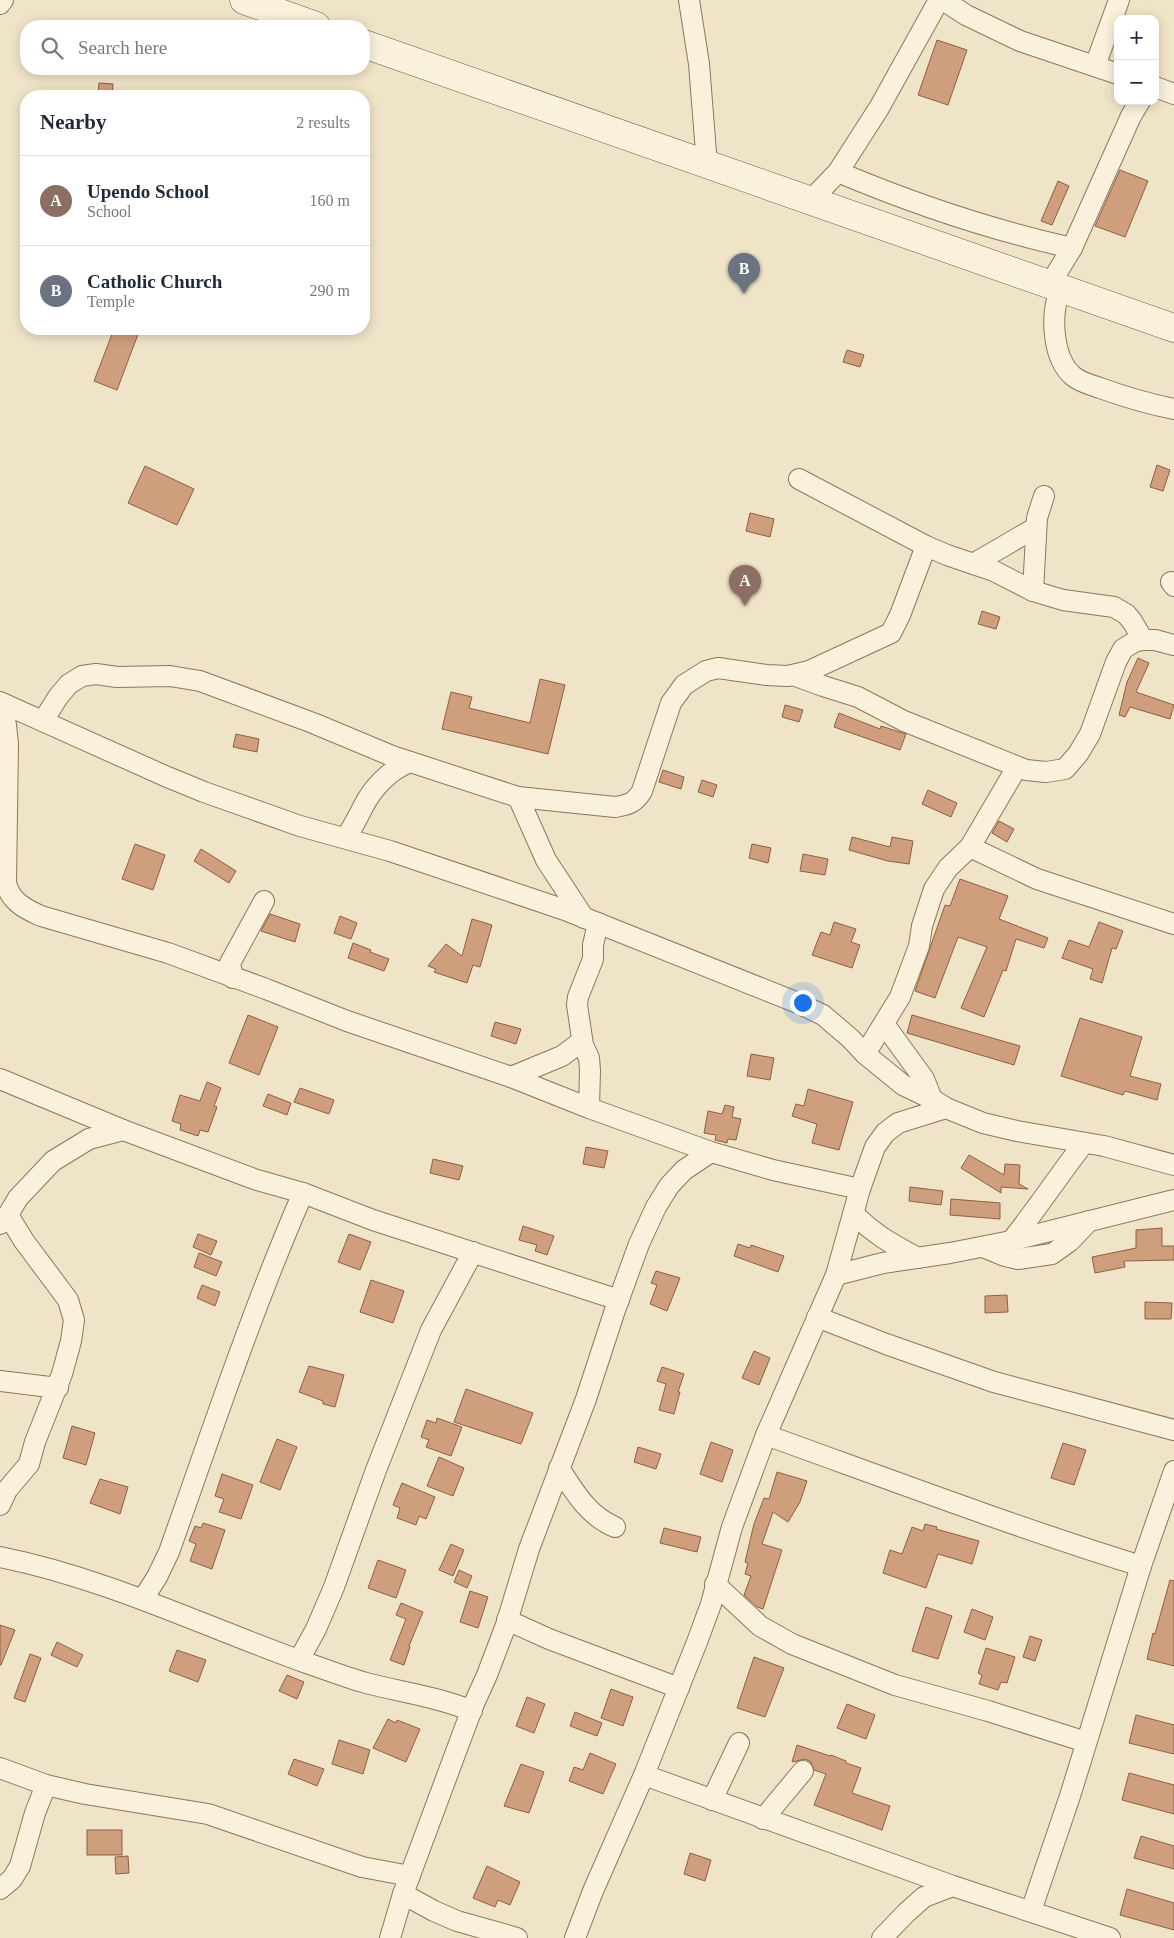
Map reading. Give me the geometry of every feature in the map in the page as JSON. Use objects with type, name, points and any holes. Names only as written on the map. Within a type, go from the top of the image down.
[{"type":"main road","points":[[244,0],[299,20]]},
{"type":"main road","points":[[370,46],[1174,328]]},
{"type":"street","points":[[0,4],[3,0]]},
{"type":"street","points":[[689,0],[699,64],[707,165]]},
{"type":"street","points":[[811,200],[838,172],[879,108],[939,0]]},
{"type":"street","points":[[943,0],[966,15],[1020,41],[1114,73]]},
{"type":"street","points":[[1095,66],[1119,0]]},
{"type":"street","points":[[1159,89],[1174,94]]},
{"type":"street","points":[[1138,105],[1072,248],[1050,284],[1058,296],[1055,312],[1059,353],[1064,366],[1071,375],[1080,381],[1132,400],[1174,409]]},
{"type":"street","points":[[838,172],[877,189],[981,225],[1072,248]]},
{"type":"street","points":[[799,479],[926,546],[994,571],[1033,591],[1063,600],[1114,607],[1126,614],[1143,640]]},
{"type":"street","points":[[1033,591],[1036,518],[1044,496]]},
{"type":"street","points":[[973,564],[1036,528]]},
{"type":"street","points":[[43,721],[58,697],[69,684],[82,676],[96,674],[118,677],[170,676],[200,681],[313,723],[392,756],[518,797],[615,807],[627,805],[638,798],[642,791],[671,704],[684,685],[706,671],[718,668],[766,675],[793,675],[809,671],[891,633],[898,620],[926,546]]},
{"type":"street","points":[[793,675],[858,697],[904,720],[1017,767],[1046,772],[1065,769],[1078,754],[1090,734],[1116,662],[1123,649],[1136,641],[1143,640],[1155,640],[1174,645]]},
{"type":"street","points":[[0,702],[204,792],[300,826],[346,837],[478,879],[591,920],[806,1007],[822,1015],[903,1085],[939,1104],[984,1123],[1084,1143],[1174,1164]]},
{"type":"street","points":[[0,702],[6,725],[8,744],[4,894],[29,911],[168,953],[347,1021],[511,1077],[589,1108],[711,1152],[773,1170],[860,1189]]},
{"type":"street","points":[[346,837],[354,827],[374,789],[397,767],[410,762]]},
{"type":"street","points":[[865,1054],[900,997],[920,946],[926,913],[934,889],[948,868],[970,847],[1017,767]]},
{"type":"street","points":[[518,797],[546,860],[562,887],[591,920],[594,959],[578,997],[577,1005],[582,1041],[589,1058],[589,1108]]},
{"type":"street","points":[[970,847],[1036,879],[1124,909],[1172,920]]},
{"type":"street","points":[[234,978],[230,963],[264,901]]},
{"type":"street","points":[[884,1024],[924,1079],[939,1104]]},
{"type":"street","points":[[511,1077],[562,1056],[582,1041]]},
{"type":"street","points":[[0,1079],[124,1130],[254,1178],[303,1193],[373,1220],[619,1300]]},
{"type":"street","points":[[575,1938],[593,1891],[644,1776],[703,1627],[732,1526],[766,1435],[836,1275],[874,1147],[898,1123],[939,1104]]},
{"type":"street","points":[[0,1506],[7,1490],[29,1464],[35,1442],[58,1388],[71,1341],[74,1320],[68,1300],[24,1242],[4,1220],[18,1198],[53,1161],[89,1139],[124,1130]]},
{"type":"street","points":[[1012,1240],[1034,1213],[1049,1188],[1084,1143]]},
{"type":"street","points":[[390,1938],[403,1894],[507,1620],[529,1549],[586,1399],[639,1244],[656,1207],[669,1186],[684,1170],[711,1152]]},
{"type":"street","points":[[143,1599],[169,1552],[230,1375],[269,1273],[303,1193]]},
{"type":"street","points":[[836,1275],[883,1263],[983,1247],[1174,1200]]},
{"type":"street","points":[[854,1214],[871,1231],[918,1258]]},
{"type":"street","points":[[983,1247],[1018,1259],[1052,1254],[1070,1242],[1089,1221]]},
{"type":"street","points":[[299,1660],[316,1629],[334,1587],[376,1470],[432,1330],[473,1252]]},
{"type":"street","points":[[817,1317],[886,1344],[994,1382],[1174,1430]]},
{"type":"street","points":[[0,1381],[23,1382],[58,1388]]},
{"type":"street","points":[[766,1435],[960,1507],[1141,1566]]},
{"type":"street","points":[[559,1468],[578,1496],[593,1513],[603,1522],[615,1527]]},
{"type":"street","points":[[1031,1911],[1141,1566],[1174,1471]]},
{"type":"street","points":[[0,1557],[69,1574],[143,1599],[299,1660],[364,1682],[421,1695],[472,1711]]},
{"type":"street","points":[[715,1584],[760,1626],[792,1644],[895,1685],[988,1711],[1086,1742]]},
{"type":"street","points":[[507,1620],[549,1639],[679,1688]]},
{"type":"street","points":[[712,1800],[740,1743]]},
{"type":"street","points":[[0,1768],[46,1785],[140,1804],[171,1807],[208,1814],[362,1867],[410,1876]]},
{"type":"street","points":[[763,1819],[803,1771]]},
{"type":"street","points":[[644,1776],[954,1886],[1110,1938]]},
{"type":"street","points":[[0,1890],[12,1879],[20,1866],[35,1813],[46,1785]]},
{"type":"street","points":[[882,1938],[924,1896],[954,1886]]},
{"type":"street","points":[[403,1894],[434,1912],[457,1921],[517,1938]]},
{"type":"building","points":[[937,40],[967,50],[948,105],[918,95]]},
{"type":"building","points":[[99,83],[113,84],[112,90],[98,90]]},
{"type":"building","points":[[1120,170],[1148,181],[1125,237],[1095,226]]},
{"type":"building","points":[[1058,181],[1069,186],[1052,225],[1041,221]]},
{"type":"building","points":[[112,335],[138,335],[117,390],[94,381]]},
{"type":"building","points":[[847,350],[864,355],[860,367],[843,362]]},
{"type":"building","points":[[1157,465],[1170,470],[1163,491],[1150,487]]},
{"type":"building","points":[[145,466],[194,489],[177,525],[128,503]]},
{"type":"building","points":[[750,513],[774,519],[770,537],[746,531]]},
{"type":"building","points":[[982,611],[1000,617],[996,629],[978,624]]},
{"type":"building","points":[[1138,658],[1149,663],[1136,692],[1174,705],[1170,719],[1130,707],[1125,717],[1119,715],[1127,682]]},
{"type":"building","points":[[540,679],[565,685],[548,754],[442,729],[451,692],[472,697],[469,708],[530,723]]},
{"type":"building","points":[[785,705],[803,710],[799,722],[782,717]]},
{"type":"building","points":[[839,713],[880,729],[881,726],[906,734],[900,750],[834,727]]},
{"type":"building","points":[[236,734],[259,739],[257,752],[233,747]]},
{"type":"building","points":[[663,770],[684,777],[681,789],[659,782]]},
{"type":"building","points":[[702,780],[717,785],[713,797],[698,792]]},
{"type":"building","points":[[928,790],[957,803],[951,817],[922,804]]},
{"type":"building","points":[[999,821],[1014,829],[1007,842],[992,833]]},
{"type":"building","points":[[852,837],[890,847],[892,837],[913,841],[909,864],[888,861],[849,850]]},
{"type":"building","points":[[135,844],[165,855],[153,890],[122,879]]},
{"type":"building","points":[[752,844],[771,848],[768,863],[749,858]]},
{"type":"building","points":[[201,849],[236,871],[229,883],[194,861]]},
{"type":"building","points":[[803,854],[828,859],[825,875],[800,871]]},
{"type":"building","points":[[960,879],[1008,896],[999,919],[1048,938],[1044,948],[1016,939],[1006,971],[1003,970],[984,1017],[961,1008],[987,947],[958,937],[935,998],[915,991],[945,905],[950,906]]},
{"type":"building","points":[[270,914],[300,924],[295,942],[261,931]]},
{"type":"building","points":[[340,916],[357,923],[351,939],[334,933]]},
{"type":"building","points":[[472,919],[492,925],[480,967],[473,965],[467,983],[434,972],[436,969],[428,966],[446,944],[462,956]]},
{"type":"building","points":[[834,922],[856,929],[851,942],[860,945],[852,968],[812,955],[821,932],[830,935]]},
{"type":"building","points":[[1099,922],[1123,931],[1116,949],[1112,948],[1102,983],[1090,979],[1093,969],[1062,958],[1069,940],[1089,947]]},
{"type":"building","points":[[353,943],[389,959],[384,971],[348,958]]},
{"type":"building","points":[[248,1015],[278,1027],[259,1075],[229,1063]]},
{"type":"building","points":[[912,1015],[1020,1046],[1014,1065],[907,1033]]},
{"type":"building","points":[[1080,1018],[1142,1037],[1130,1076],[1161,1084],[1157,1100],[1125,1091],[1123,1095],[1061,1076]]},
{"type":"building","points":[[495,1022],[521,1029],[516,1044],[491,1036]]},
{"type":"building","points":[[751,1054],[774,1058],[770,1080],[747,1076]]},
{"type":"building","points":[[207,1082],[221,1088],[214,1106],[217,1107],[208,1132],[200,1130],[198,1136],[180,1130],[181,1124],[172,1121],[180,1095],[200,1101]]},
{"type":"building","points":[[300,1088],[334,1100],[329,1114],[294,1102]]},
{"type":"building","points":[[808,1089],[853,1102],[839,1150],[812,1143],[817,1124],[792,1116],[796,1104],[804,1106]]},
{"type":"building","points":[[268,1094],[291,1103],[287,1115],[263,1106]]},
{"type":"building","points":[[725,1105],[734,1107],[732,1117],[741,1119],[736,1140],[728,1139],[727,1143],[715,1140],[716,1135],[704,1133],[708,1111],[722,1114]]},
{"type":"building","points":[[586,1147],[608,1151],[604,1168],[583,1164]]},
{"type":"building","points":[[969,1155],[1004,1175],[1005,1164],[1020,1165],[1019,1184],[1028,1189],[1001,1187],[1001,1193],[961,1168]]},
{"type":"building","points":[[433,1159],[463,1166],[459,1180],[430,1173]]},
{"type":"building","points":[[910,1187],[943,1191],[941,1205],[909,1201]]},
{"type":"building","points":[[951,1199],[1000,1203],[1000,1219],[950,1215]]},
{"type":"building","points":[[523,1226],[554,1236],[547,1255],[535,1251],[537,1245],[519,1240]]},
{"type":"building","points":[[1162,1228],[1162,1246],[1174,1246],[1174,1260],[1124,1261],[1125,1267],[1095,1273],[1092,1257],[1136,1248],[1136,1230]]},
{"type":"building","points":[[198,1234],[217,1241],[211,1255],[193,1247]]},
{"type":"building","points":[[349,1234],[371,1242],[360,1270],[338,1262]]},
{"type":"building","points":[[738,1244],[750,1248],[751,1245],[784,1256],[778,1272],[734,1256]]},
{"type":"building","points":[[199,1253],[222,1262],[216,1276],[194,1267]]},
{"type":"building","points":[[656,1271],[680,1278],[667,1311],[650,1304],[657,1285],[651,1283]]},
{"type":"building","points":[[371,1280],[404,1291],[393,1323],[360,1312]]},
{"type":"building","points":[[202,1285],[220,1292],[215,1306],[197,1298]]},
{"type":"building","points":[[1007,1295],[1008,1312],[985,1313],[985,1296]]},
{"type":"building","points":[[1145,1302],[1172,1303],[1171,1319],[1145,1319]]},
{"type":"building","points":[[754,1351],[770,1358],[759,1385],[742,1378]]},
{"type":"building","points":[[309,1366],[344,1375],[335,1407],[323,1404],[323,1401],[299,1392]]},
{"type":"building","points":[[662,1367],[684,1374],[674,1414],[659,1410],[666,1384],[657,1381]]},
{"type":"building","points":[[466,1389],[533,1413],[521,1444],[454,1422]]},
{"type":"building","points":[[437,1418],[462,1427],[451,1456],[426,1447],[429,1440],[421,1437],[427,1420],[436,1423]]},
{"type":"building","points":[[72,1426],[95,1433],[86,1465],[63,1458]]},
{"type":"building","points":[[277,1439],[297,1447],[280,1490],[260,1482]]},
{"type":"building","points":[[711,1442],[733,1450],[722,1482],[700,1474]]},
{"type":"building","points":[[1063,1443],[1086,1450],[1074,1485],[1051,1478]]},
{"type":"building","points":[[638,1447],[661,1454],[656,1469],[634,1462]]},
{"type":"building","points":[[439,1457],[464,1468],[453,1496],[427,1486]]},
{"type":"building","points":[[777,1472],[807,1481],[800,1502],[788,1522],[773,1512],[762,1544],[782,1550],[763,1609],[757,1607],[744,1595],[751,1576],[745,1574],[748,1563],[745,1562],[754,1524],[764,1498],[769,1499]]},
{"type":"building","points":[[222,1474],[253,1485],[241,1519],[219,1512],[224,1499],[215,1496]]},
{"type":"building","points":[[100,1479],[128,1487],[120,1514],[90,1503]]},
{"type":"building","points":[[402,1483],[435,1497],[426,1519],[419,1516],[416,1525],[397,1518],[400,1508],[393,1505]]},
{"type":"building","points":[[203,1523],[225,1530],[212,1569],[190,1561],[196,1544],[189,1541],[195,1526],[201,1528]]},
{"type":"building","points":[[925,1524],[979,1541],[972,1564],[938,1554],[926,1588],[883,1573],[890,1550],[902,1554],[912,1527],[923,1531]]},
{"type":"building","points":[[664,1528],[701,1537],[697,1552],[660,1543]]},
{"type":"building","points":[[451,1544],[464,1550],[453,1576],[439,1570]]},
{"type":"building","points":[[378,1560],[406,1570],[396,1598],[368,1588]]},
{"type":"building","points":[[459,1570],[472,1576],[467,1588],[454,1582]]},
{"type":"building","points":[[1170,1580],[1174,1581],[1174,1666],[1147,1659],[1153,1633],[1155,1634]]},
{"type":"building","points":[[470,1591],[488,1597],[478,1628],[460,1622]]},
{"type":"building","points":[[401,1603],[423,1612],[409,1646],[404,1665],[390,1660],[406,1619],[396,1615]]},
{"type":"building","points":[[926,1607],[952,1616],[938,1659],[912,1651]]},
{"type":"building","points":[[972,1609],[993,1617],[985,1640],[964,1632]]},
{"type":"building","points":[[0,1625],[15,1630],[1,1665],[0,1665]]},
{"type":"building","points":[[1030,1636],[1042,1640],[1035,1661],[1023,1657]]},
{"type":"building","points":[[57,1642],[83,1655],[77,1667],[51,1655]]},
{"type":"building","points":[[986,1648],[1015,1657],[1007,1683],[1001,1682],[998,1690],[979,1684],[982,1675],[978,1673]]},
{"type":"building","points":[[177,1650],[206,1660],[198,1682],[169,1671]]},
{"type":"building","points":[[30,1654],[41,1658],[25,1702],[14,1698]]},
{"type":"building","points":[[754,1657],[784,1668],[765,1717],[737,1708]]},
{"type":"building","points":[[287,1675],[304,1682],[297,1699],[279,1691]]},
{"type":"building","points":[[611,1689],[633,1697],[623,1726],[601,1718]]},
{"type":"building","points":[[527,1697],[545,1704],[534,1733],[516,1726]]},
{"type":"building","points":[[847,1704],[875,1715],[866,1739],[837,1728]]},
{"type":"building","points":[[575,1712],[602,1723],[597,1736],[570,1726]]},
{"type":"building","points":[[1136,1715],[1174,1725],[1174,1754],[1129,1743]]},
{"type":"building","points":[[388,1719],[396,1723],[397,1720],[420,1729],[406,1762],[373,1748]]},
{"type":"building","points":[[339,1740],[370,1750],[363,1774],[332,1764]]},
{"type":"building","points":[[797,1745],[831,1755],[861,1768],[852,1793],[890,1806],[882,1830],[814,1805],[826,1774],[814,1770],[811,1762],[805,1759],[792,1762]]},
{"type":"building","points":[[590,1753],[616,1764],[603,1794],[569,1781],[574,1767],[583,1770]]},
{"type":"building","points":[[294,1759],[324,1769],[317,1786],[288,1774]]},
{"type":"building","points":[[521,1764],[544,1772],[529,1813],[504,1806]]},
{"type":"building","points":[[1129,1773],[1174,1785],[1174,1814],[1122,1800]]},
{"type":"building","points":[[87,1830],[122,1830],[122,1855],[87,1855]]},
{"type":"building","points":[[1141,1836],[1174,1846],[1174,1869],[1134,1858]]},
{"type":"building","points":[[690,1853],[711,1860],[705,1881],[684,1874]]},
{"type":"building","points":[[128,1856],[129,1873],[116,1874],[115,1857]]},
{"type":"building","points":[[487,1866],[520,1882],[510,1905],[498,1900],[495,1907],[473,1898]]},
{"type":"building","points":[[1127,1889],[1174,1903],[1174,1930],[1120,1915]]},
{"type":"place","name":"Catholic Church","points":[[744,294]]},
{"type":"place","name":"Upendo School","points":[[745,606]]}]
